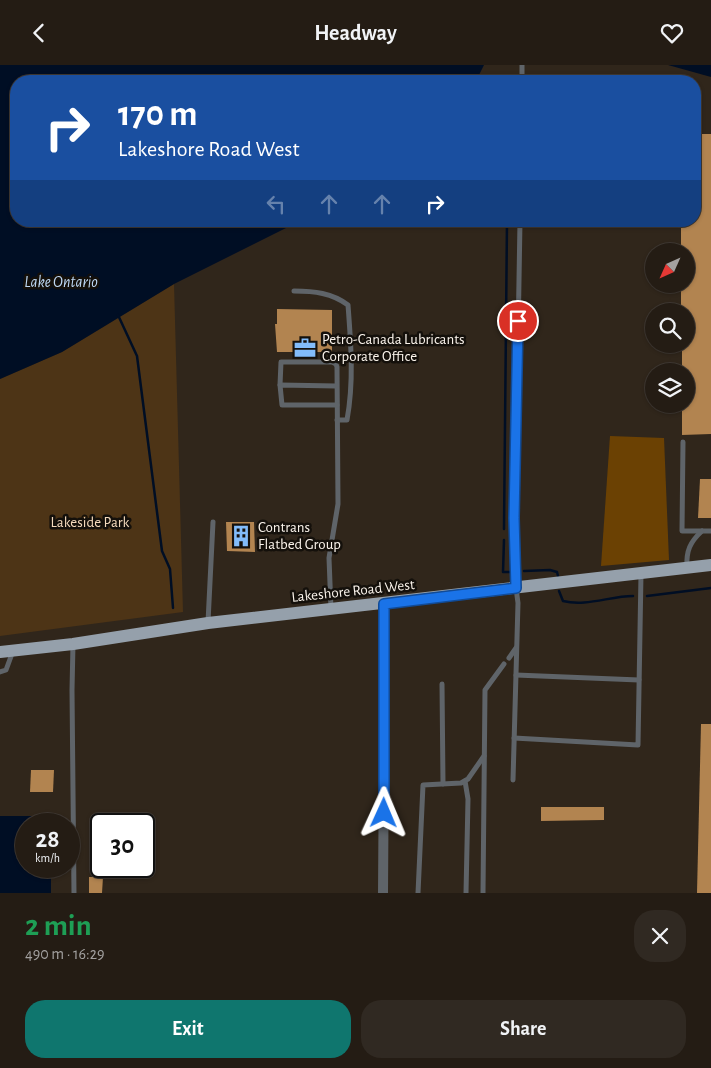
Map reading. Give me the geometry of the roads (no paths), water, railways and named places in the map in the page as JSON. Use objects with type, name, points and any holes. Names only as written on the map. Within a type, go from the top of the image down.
[{"type":"main road","name":"Lakeshore Road West","points":[[0,652],[73,644],[208,623],[711,565]]},
{"type":"street","points":[[383,893],[384,604]]},
{"type":"lane","points":[[513,780],[518,603],[514,518],[520,227]]},
{"type":"lane","points":[[294,291],[327,294],[338,298],[348,305],[352,356],[350,402],[347,420],[337,421]]},
{"type":"lane","points":[[331,610],[329,558],[338,504],[337,367],[332,362],[281,362],[280,385],[282,405],[337,405]]},
{"type":"lane","points":[[280,385],[336,386]]},
{"type":"lane","points":[[683,442],[682,531],[711,531]]},
{"type":"lane","points":[[208,623],[213,522]]},
{"type":"lane","points":[[687,568],[688,549],[695,537],[702,531]]},
{"type":"lane","points":[[514,738],[638,745],[641,574]]},
{"type":"lane","points":[[73,644],[74,893]]},
{"type":"lane","points":[[509,658],[516,647]]},
{"type":"lane","points":[[0,672],[6,670],[13,651]]},
{"type":"lane","points":[[483,893],[485,690],[504,664]]},
{"type":"lane","points":[[516,675],[639,680]]},
{"type":"lane","points":[[442,684],[443,784]]},
{"type":"lane","points":[[418,893],[423,785],[461,783],[465,781],[484,755]]},
{"type":"lane","points":[[465,781],[468,799],[466,893]]},
{"type":"water","name":"Lake Ontario","points":[[0,65],[484,65],[479,75],[10,75],[10,227],[288,227],[174,284],[62,352],[0,379]]},
{"type":"water","points":[[668,65],[711,65],[711,77]]},
{"type":"water","points":[[0,816],[15,816],[15,878],[51,878],[51,893],[0,893]]},
{"type":"waterway","points":[[504,529],[507,227]]},
{"type":"waterway","points":[[118,315],[137,356],[162,551],[170,569],[173,608]]},
{"type":"waterway","points":[[504,540],[503,572],[511,572]]},
{"type":"waterway","points":[[524,571],[550,570],[557,572],[558,576]]},
{"type":"waterway","points":[[647,596],[711,588]]},
{"type":"waterway","points":[[559,591],[563,601],[572,603],[633,596]]},
{"type":"place","name":"Petro-Canada Lubricants Corporate Office","points":[[305,348]]},
{"type":"place","name":"Contrans Flatbed Group","points":[[241,536]]},
{"type":"park label","name":"Lakeside Park","points":[[90,522]]}]
